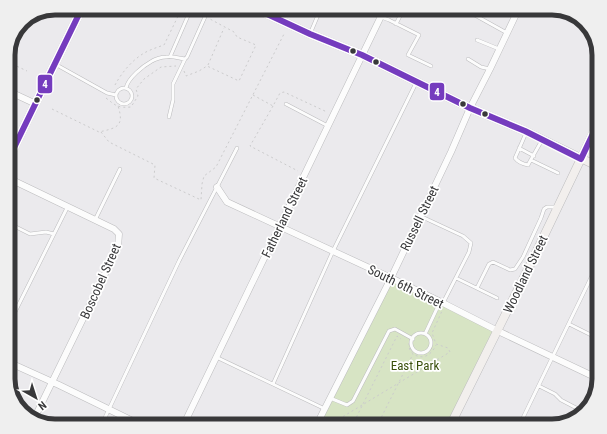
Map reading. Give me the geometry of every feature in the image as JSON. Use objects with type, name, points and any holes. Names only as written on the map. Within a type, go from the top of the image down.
[{"type":"street","points":[[15,146],[79,15]]},
{"type":"street","points":[[271,15],[310,34],[362,55],[470,108],[527,132],[592,164]]},
{"type":"street","name":"Russell Street","points":[[320,419],[391,278],[451,152],[470,108],[516,15]]},
{"type":"street","name":"Fatherland Street","points":[[186,419],[381,17]]},
{"type":"street","points":[[15,94],[36,104]]},
{"type":"street","name":"Woodland Street","points":[[454,419],[498,331],[592,136]]},
{"type":"street","name":"Boscobel Street","points":[[15,181],[114,228],[119,234],[118,247],[36,414]]},
{"type":"street","name":"South 6th Street","points":[[217,187],[228,202],[391,278],[442,305],[592,375]]},
{"type":"street","points":[[15,365],[129,419]]},
{"type":"lane","points":[[170,57],[188,15]]},
{"type":"lane","points":[[169,117],[173,100],[173,84],[187,57],[205,15]]},
{"type":"lane","points":[[310,34],[318,15]]},
{"type":"lane","points":[[396,24],[400,15]]},
{"type":"lane","points":[[475,15],[507,33]]},
{"type":"lane","points":[[381,17],[419,35],[408,55],[431,66]]},
{"type":"lane","points":[[477,40],[499,49]]},
{"type":"lane","points":[[126,88],[131,79],[153,60],[176,56],[185,59]]},
{"type":"lane","points":[[468,59],[490,69]]},
{"type":"lane","points":[[55,64],[107,92],[116,95]]},
{"type":"lane","points":[[273,384],[333,251],[417,82]]},
{"type":"lane","points":[[126,88],[131,91],[132,95],[128,103],[121,104],[118,102],[116,95],[119,89],[126,88]]},
{"type":"lane","points":[[286,104],[328,126]]},
{"type":"lane","points":[[527,132],[515,158],[516,160],[528,165],[542,140]]},
{"type":"lane","points":[[104,419],[179,261],[237,148]]},
{"type":"lane","points":[[519,148],[534,156]]},
{"type":"lane","points":[[531,160],[558,173]]},
{"type":"lane","points":[[95,220],[120,169]]},
{"type":"lane","points":[[15,312],[68,206]]},
{"type":"lane","points":[[477,288],[489,264],[493,262],[510,270],[515,269],[519,264],[544,210],[547,207],[557,207]]},
{"type":"lane","points":[[420,216],[463,236],[471,243],[469,252],[456,278],[425,334]]},
{"type":"lane","points":[[16,227],[30,234],[46,232],[54,234]]},
{"type":"lane","points":[[522,419],[592,276]]},
{"type":"lane","points":[[456,278],[497,298]]},
{"type":"lane","points":[[569,324],[592,336]]},
{"type":"lane","points":[[330,398],[347,405],[353,401],[389,331],[395,329],[413,339]]},
{"type":"lane","points":[[419,333],[425,334],[429,336],[431,347],[426,352],[419,353],[414,350],[411,343],[413,339],[419,333]]},
{"type":"lane","points":[[216,357],[325,409]]},
{"type":"lane","points":[[539,386],[556,394],[561,400],[578,409]]},
{"type":"path","points":[[115,85],[129,65],[145,53],[164,45],[179,15]]},
{"type":"path","points":[[34,20],[44,17]]},
{"type":"path","points":[[207,66],[239,81],[256,45],[237,37],[234,32],[209,19]]},
{"type":"path","points":[[184,70],[186,76],[207,66],[225,27]]},
{"type":"path","points":[[52,109],[101,132],[110,142],[155,165],[154,178],[201,200],[204,176],[216,167],[284,34]]},
{"type":"path","points":[[15,65],[27,71]]},
{"type":"path","points":[[101,132],[115,128],[119,124],[121,115],[118,106]]},
{"type":"path","points":[[273,106],[250,146],[298,171]]},
{"type":"path","points":[[409,342],[410,350],[413,354],[420,357],[429,355],[434,350],[436,344],[432,333],[442,305]]},
{"type":"path","points":[[356,419],[397,336],[403,339]]},
{"type":"path","points":[[339,419],[450,352],[448,348],[436,344]]},
{"type":"path","points":[[381,419],[413,354]]},
{"type":"green space","name":"East Park","points":[[391,278],[498,331],[455,419],[321,419]]},
{"type":"transit line","name":"4","points":[[15,146],[79,15]]},
{"type":"transit line","name":"4","points":[[269,15],[310,34],[362,55],[470,108],[525,131],[581,159],[592,136]]}]
